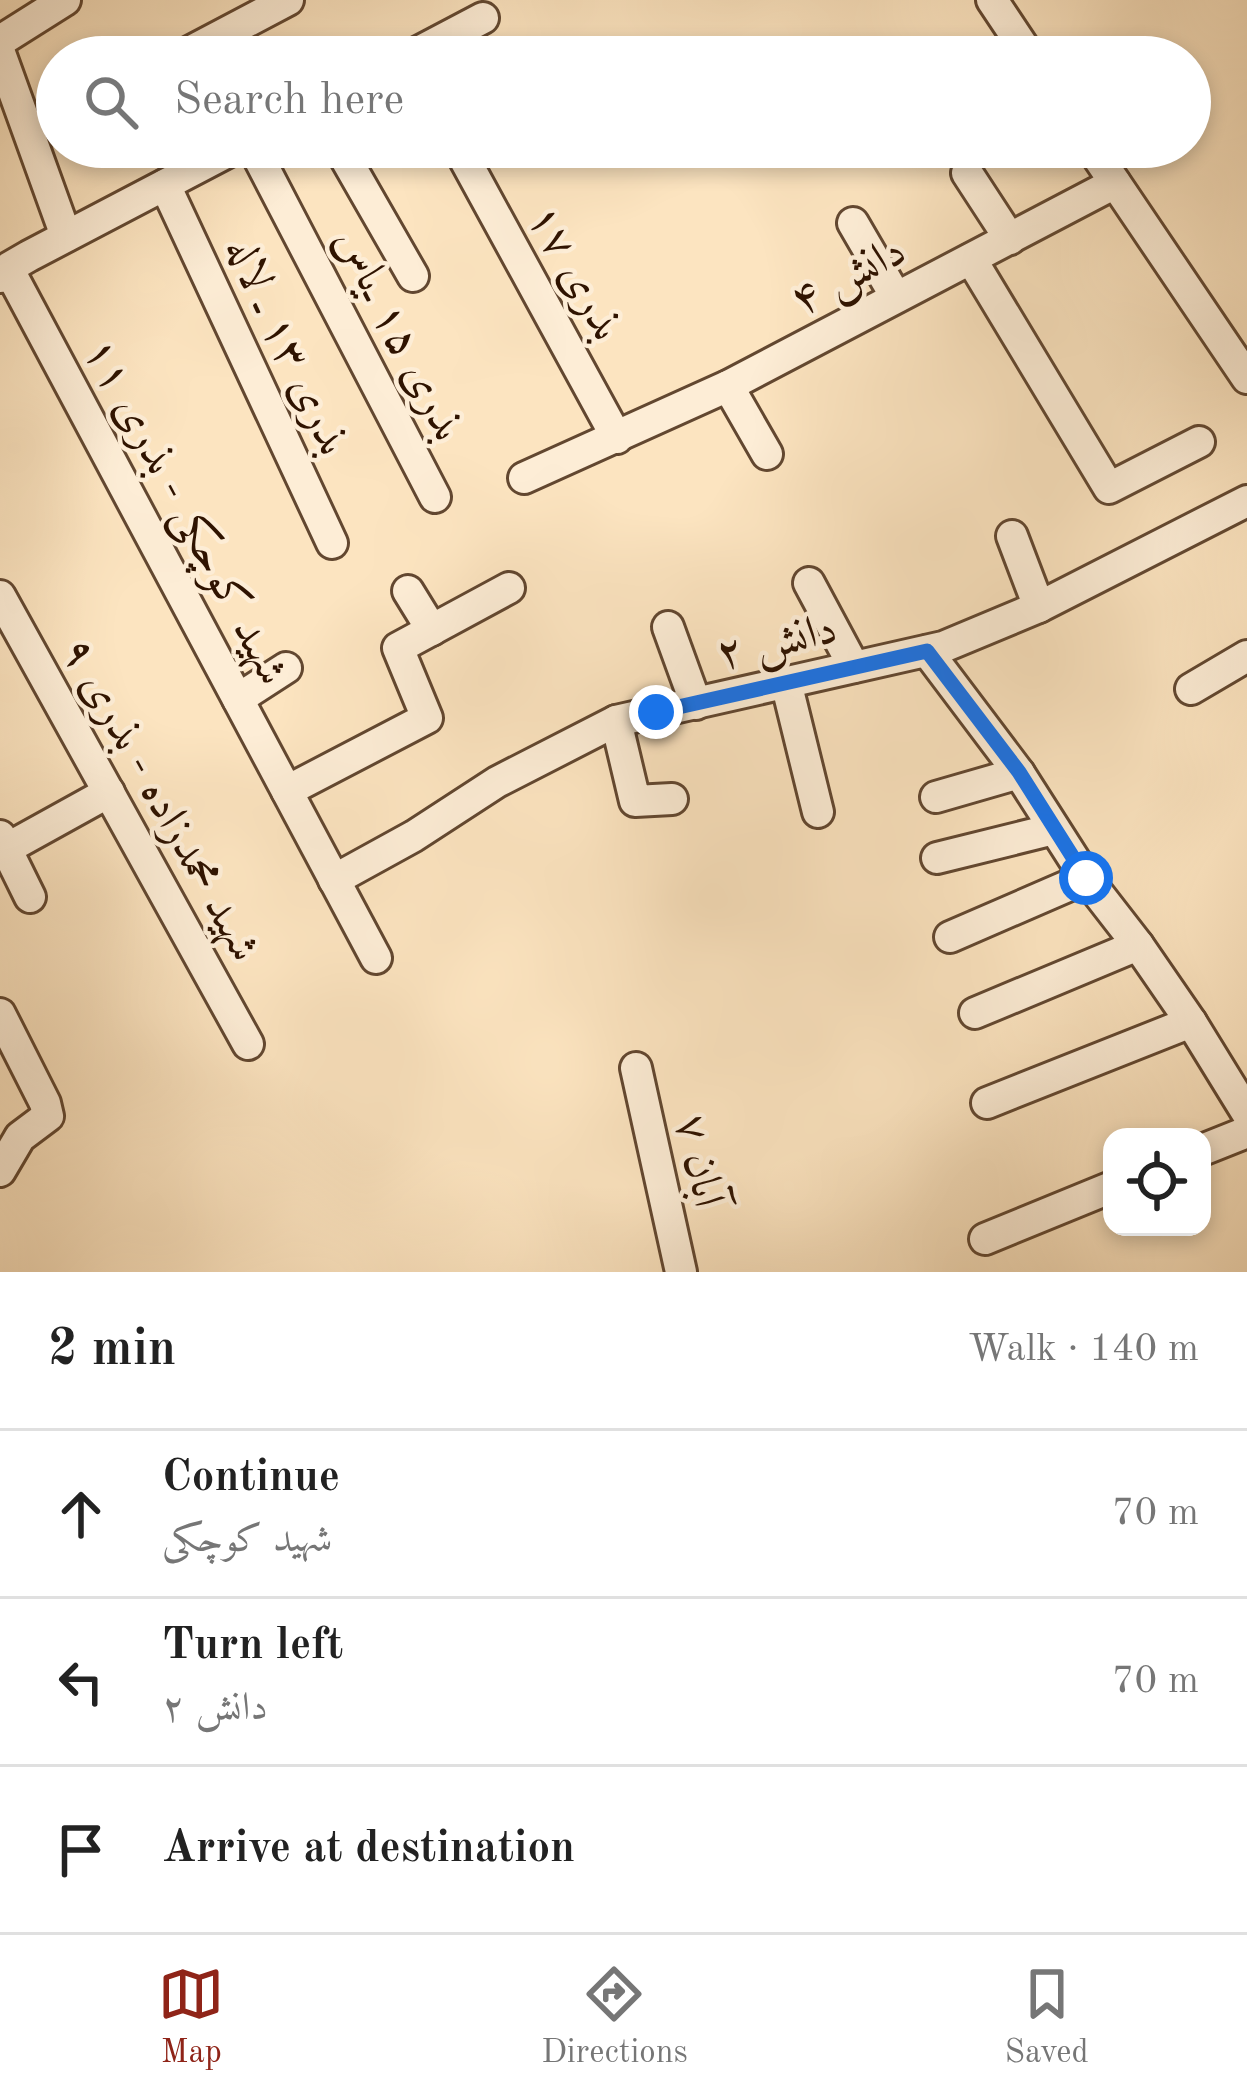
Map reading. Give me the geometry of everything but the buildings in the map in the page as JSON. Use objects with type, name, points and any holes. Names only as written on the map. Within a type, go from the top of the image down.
[{"type":"street","points":[[0,41],[65,0]]},
{"type":"street","points":[[220,36],[288,0]]},
{"type":"street","points":[[992,0],[1016,36]]},
{"type":"street","points":[[449,36],[483,18]]},
{"type":"street","points":[[0,53],[36,115]]},
{"type":"street","points":[[52,168],[66,236]]},
{"type":"street","points":[[5,274],[10,267],[196,168]]},
{"type":"street","name":"بذری ۱۵ ـ‌یاس","points":[[264,168],[435,497]]},
{"type":"street","points":[[351,168],[413,276]]},
{"type":"street","name":"بذری ۱۷","points":[[469,168],[617,438]]},
{"type":"street","points":[[1105,168],[1247,378]]},
{"type":"street","points":[[967,172],[1010,239]]},
{"type":"street","name":"دانش ۴","points":[[524,478],[728,386],[1115,183]]},
{"type":"street","name":"بذری ۱۳ ـ لاله","points":[[165,184],[332,543]]},
{"type":"street","points":[[853,223],[896,297]]},
{"type":"street","points":[[971,259],[1108,488],[1198,442]]},
{"type":"street","name":"شهید کوچکی - بذری ۱۱","points":[[5,274],[376,958]]},
{"type":"street","points":[[728,386],[767,454]]},
{"type":"street","name":"دانش ۲","points":[[334,880],[415,836],[497,782],[616,721],[943,647],[1039,607],[1247,501]]},
{"type":"street","points":[[1012,536],[1039,607]]},
{"type":"street","points":[[808,583],[854,667]]},
{"type":"street","points":[[287,791],[427,718],[398,648],[509,589]]},
{"type":"street","points":[[408,591],[432,630]]},
{"type":"street","name":"شهید محمدزاده - بذری ۹","points":[[0,596],[248,1044]]},
{"type":"street","points":[[668,627],[696,704]]},
{"type":"street","points":[[927,651],[1019,772],[1086,878],[1191,1022],[1247,1113]]},
{"type":"street","points":[[1191,689],[1247,656]]},
{"type":"street","points":[[238,699],[286,668]]},
{"type":"street","points":[[786,682],[818,812]]},
{"type":"street","points":[[616,721],[635,801],[671,799]]},
{"type":"street","points":[[936,796],[1019,772]]},
{"type":"street","points":[[29,897],[3,843],[109,792]]},
{"type":"street","points":[[937,858],[1054,829]]},
{"type":"street","points":[[950,937],[1086,878]]},
{"type":"street","points":[[975,1012],[1138,945]]},
{"type":"street","points":[[0,1014],[48,1116],[20,1137],[0,1172]]},
{"type":"street","points":[[987,1103],[1191,1022]]},
{"type":"street","name":"آبان ۷","points":[[636,1068],[681,1272]]},
{"type":"street","points":[[1211,1146],[1247,1132]]},
{"type":"street","points":[[986,1239],[1103,1191]]},
{"type":"route","points":[[656,712],[927,651],[1019,772],[1086,878]]}]
